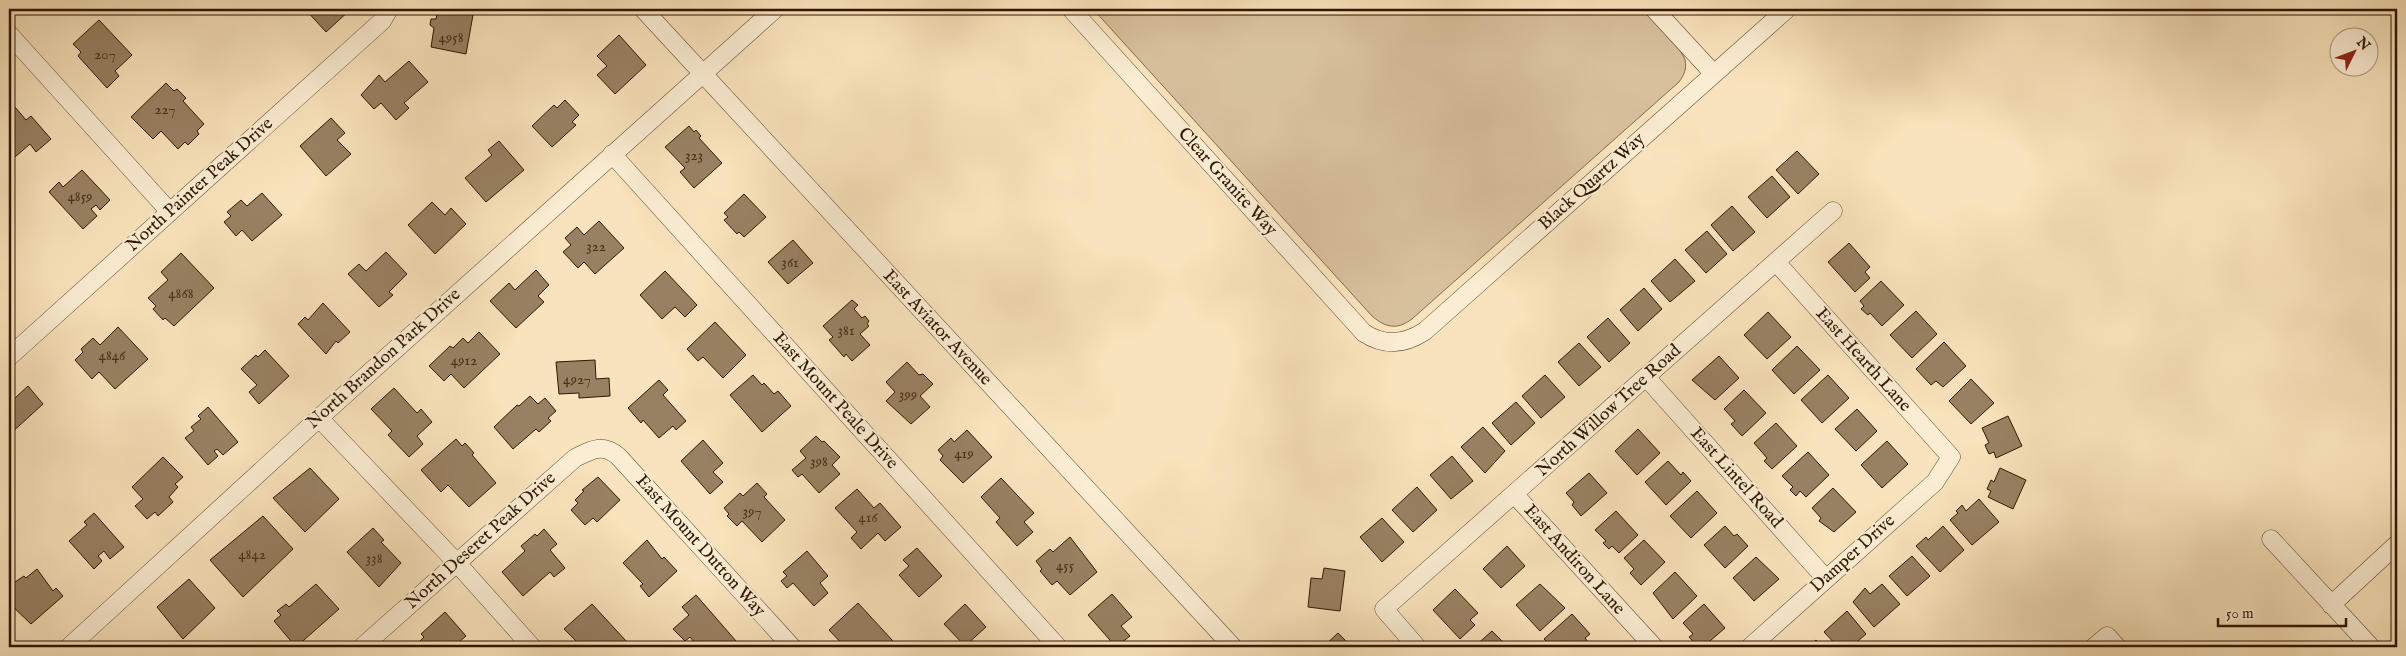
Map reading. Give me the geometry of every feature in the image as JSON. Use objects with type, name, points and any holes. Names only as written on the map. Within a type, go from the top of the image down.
[{"type":"street","name":"North Painter Peak Drive","points":[[9,357],[382,21],[389,9]]},
{"type":"street","name":"East Aviator Avenue","points":[[643,9],[1232,647]]},
{"type":"street","name":"North Brandon Park Drive","points":[[69,647],[319,418],[775,9]]},
{"type":"street","name":"Clear Granite Way","points":[[1072,9],[1364,333],[1372,338],[1392,343]]},
{"type":"street","points":[[1654,9],[1714,74]]},
{"type":"street","name":"Black Quartz Way","points":[[1392,343],[1409,340],[1425,331],[1787,9]]},
{"type":"street","points":[[9,34],[170,212]]},
{"type":"street","name":"East Mount Peale Drive","points":[[612,154],[1058,647]]},
{"type":"street","name":"North Willow Tree Road","points":[[1417,647],[1384,609],[1515,495],[1833,211]]},
{"type":"street","name":"East Hearth Lane","points":[[1776,262],[1951,457]]},
{"type":"street","name":"East Lintel Road","points":[[1646,377],[1826,578]]},
{"type":"street","points":[[319,418],[456,562],[532,647]]},
{"type":"street","name":"North Deseret Peak Drive","points":[[362,647],[575,458],[595,448],[606,448]]},
{"type":"street","name":"East Mount Dutton Way","points":[[606,448],[624,462],[792,647]]},
{"type":"street","name":"Damper Drive","points":[[1750,647],[1935,482],[1951,457]]},
{"type":"street","name":"East Andiron Lane","points":[[1515,495],[1654,647]]},
{"type":"street","points":[[2271,539],[2371,647]]},
{"type":"street","points":[[2331,605],[2397,544]]},
{"type":"shaded area","points":[[1093,9],[1641,9],[1679,49],[1686,66],[1679,82],[1412,319],[1407,323],[1392,326],[1382,323],[1372,316]]},
{"type":"building","points":[[305,9],[351,9],[326,32]]},
{"type":"building","points":[[438,9],[463,9],[462,13],[473,15],[466,54],[431,47],[434,28],[430,25],[431,19],[436,19]]},
{"type":"building","points":[[99,20],[132,55],[115,71],[119,76],[107,88],[78,56],[81,52],[73,44]]},
{"type":"building","points":[[619,35],[646,65],[615,94],[597,75],[607,66],[597,56]]},
{"type":"building","points":[[409,61],[428,82],[404,103],[409,108],[396,120],[381,103],[374,109],[361,95],[379,75],[385,82]]},
{"type":"building","points":[[166,83],[174,91],[177,89],[186,98],[183,101],[204,124],[197,131],[199,134],[188,145],[185,142],[178,149],[161,131],[153,139],[131,117]]},
{"type":"building","points":[[9,100],[26,120],[31,116],[51,139],[36,152],[30,144],[15,157],[9,150]]},
{"type":"building","points":[[565,100],[579,115],[572,122],[576,125],[552,147],[532,126],[554,105],[557,108]]},
{"type":"building","points":[[331,118],[345,133],[337,140],[351,154],[326,176],[300,146]]},
{"type":"building","points":[[689,126],[694,132],[696,130],[701,136],[699,138],[722,163],[694,188],[680,172],[685,168],[665,147]]},
{"type":"building","points":[[499,141],[524,170],[486,202],[465,178],[492,155],[488,150]]},
{"type":"building","points":[[1797,151],[1819,174],[1798,194],[1776,170]]},
{"type":"building","points":[[82,170],[110,200],[100,210],[96,205],[91,209],[97,216],[83,229],[49,192],[59,182],[63,187]]},
{"type":"building","points":[[1772,176],[1790,197],[1767,218],[1748,197]]},
{"type":"building","points":[[262,193],[282,215],[252,241],[242,230],[236,236],[224,222],[231,216],[227,212],[241,200],[247,206]]},
{"type":"building","points":[[744,194],[766,217],[744,237],[739,232],[737,234],[724,220],[728,217],[724,213]]},
{"type":"building","points":[[432,202],[445,215],[451,208],[466,224],[435,254],[408,225]]},
{"type":"building","points":[[1732,206],[1755,232],[1733,251],[1711,225]]},
{"type":"building","points":[[599,221],[624,248],[595,274],[584,262],[578,268],[563,252],[571,245],[565,238],[577,227],[584,235]]},
{"type":"building","points":[[1707,231],[1727,254],[1706,273],[1685,250]]},
{"type":"building","points":[[793,240],[813,263],[788,284],[768,262]]},
{"type":"building","points":[[1849,243],[1870,267],[1865,272],[1870,278],[1855,292],[1828,262]]},
{"type":"building","points":[[386,252],[407,274],[389,292],[393,295],[379,307],[348,274],[359,264],[366,271]]},
{"type":"building","points":[[181,253],[214,288],[174,326],[165,318],[163,320],[153,309],[156,306],[148,298],[168,280],[161,272]]},
{"type":"building","points":[[1675,259],[1695,281],[1670,302],[1651,281]]},
{"type":"building","points":[[536,270],[549,285],[538,296],[544,302],[516,328],[490,301],[509,283],[515,290]]},
{"type":"building","points":[[665,271],[697,305],[685,317],[675,307],[662,319],[640,295]]},
{"type":"building","points":[[1881,281],[1904,305],[1882,326],[1870,313],[1868,315],[1861,309],[1864,306],[1860,301]]},
{"type":"building","points":[[1644,288],[1662,309],[1638,331],[1620,310]]},
{"type":"building","points":[[852,300],[858,305],[854,309],[862,318],[865,316],[869,321],[867,324],[869,326],[860,334],[870,345],[852,361],[846,354],[844,357],[829,340],[833,337],[823,326]]},
{"type":"building","points":[[323,303],[350,332],[338,343],[336,341],[326,354],[298,324],[305,317],[308,320]]},
{"type":"building","points":[[1916,311],[1937,334],[1912,358],[1890,335]]},
{"type":"building","points":[[1768,312],[1791,337],[1767,359],[1744,335]]},
{"type":"building","points":[[1608,318],[1630,343],[1609,362],[1587,337]]},
{"type":"building","points":[[715,322],[746,355],[723,378],[703,357],[698,361],[687,349]]},
{"type":"building","points":[[118,327],[148,359],[115,389],[99,372],[92,379],[75,360],[83,352],[81,349],[93,338],[100,345]]},
{"type":"building","points":[[479,332],[500,354],[464,388],[451,374],[444,381],[429,366],[450,346],[453,348],[463,338],[468,343]]},
{"type":"building","points":[[1944,342],[1966,366],[1943,387],[1936,381],[1931,385],[1916,369]]},
{"type":"building","points":[[1579,343],[1601,367],[1579,386],[1558,362]]},
{"type":"building","points":[[1797,346],[1820,370],[1794,394],[1772,370]]},
{"type":"building","points":[[265,350],[289,376],[259,404],[249,392],[257,385],[241,369],[256,355],[258,357]]},
{"type":"building","points":[[1719,356],[1739,378],[1715,400],[1692,380]]},
{"type":"building","points":[[595,360],[596,379],[609,378],[610,396],[579,398],[579,393],[559,394],[556,362]]},
{"type":"building","points":[[907,362],[919,375],[923,374],[933,384],[920,396],[930,407],[911,424],[886,401],[895,392],[886,382]]},
{"type":"building","points":[[753,375],[774,394],[778,391],[791,406],[762,432],[730,395]]},
{"type":"building","points":[[1545,375],[1565,397],[1541,418],[1522,396]]},
{"type":"building","points":[[1828,375],[1849,398],[1822,423],[1801,400]]},
{"type":"building","points":[[1971,379],[1994,403],[1971,424],[1949,401]]},
{"type":"building","points":[[659,380],[668,390],[663,395],[686,421],[676,430],[673,426],[659,438],[643,420],[641,423],[628,408]]},
{"type":"building","points":[[28,386],[43,404],[9,435],[9,396],[11,393],[15,398]]},
{"type":"building","points":[[394,388],[417,413],[421,409],[432,422],[417,436],[423,444],[409,457],[388,435],[392,431],[371,409]]},
{"type":"building","points":[[1744,390],[1766,413],[1742,436],[1731,424],[1735,421],[1724,409]]},
{"type":"building","points":[[530,396],[538,404],[545,398],[556,411],[548,418],[551,421],[539,432],[536,429],[513,449],[494,427],[517,405],[519,406]]},
{"type":"building","points":[[1516,402],[1535,423],[1511,445],[1492,423]]},
{"type":"building","points":[[208,407],[238,442],[223,455],[217,449],[214,451],[218,456],[208,465],[185,438],[194,431],[191,427],[201,419],[198,416]]},
{"type":"building","points":[[1857,409],[1877,431],[1856,451],[1835,429]]},
{"type":"building","points":[[2008,416],[2022,446],[1996,458],[1994,452],[1989,454],[1985,445],[1989,443],[1982,428]]},
{"type":"building","points":[[1776,423],[1797,446],[1772,469],[1764,461],[1767,458],[1754,443]]},
{"type":"building","points":[[1483,427],[1505,451],[1485,473],[1461,447]]},
{"type":"building","points":[[1638,429],[1660,453],[1637,475],[1615,451]]},
{"type":"building","points":[[967,430],[992,457],[963,483],[940,460],[943,456],[938,450],[951,438],[954,442]]},
{"type":"building","points":[[816,436],[822,442],[824,441],[840,457],[832,465],[840,474],[819,493],[802,474],[798,477],[792,470],[806,458],[800,451]]},
{"type":"building","points":[[456,439],[462,446],[465,443],[474,453],[472,455],[496,483],[469,507],[448,485],[441,492],[421,470]]},
{"type":"building","points":[[703,440],[723,463],[713,472],[723,482],[710,494],[681,461]]},
{"type":"building","points":[[1887,441],[1908,464],[1882,488],[1861,465]]},
{"type":"building","points":[[1808,452],[1829,475],[1806,497],[1800,491],[1796,496],[1790,490],[1793,487],[1782,476]]},
{"type":"building","points":[[1452,456],[1473,481],[1451,499],[1430,475]]},
{"type":"building","points":[[163,457],[183,477],[175,484],[178,487],[169,497],[173,502],[158,516],[155,512],[147,519],[135,506],[143,499],[132,487]]},
{"type":"building","points":[[1668,461],[1681,475],[1683,472],[1691,481],[1666,505],[1645,482]]},
{"type":"building","points":[[310,468],[339,499],[305,532],[273,498]]},
{"type":"building","points":[[2000,468],[2026,480],[2013,509],[1988,497],[1991,491],[1987,489],[1991,480],[1994,482]]},
{"type":"building","points":[[1589,473],[1607,493],[1581,516],[1572,505],[1574,502],[1566,493]]},
{"type":"building","points":[[598,477],[620,500],[597,522],[593,518],[585,525],[571,510],[578,503],[575,500],[584,491],[582,490]]},
{"type":"building","points":[[1001,478],[1034,513],[1024,522],[1033,532],[1017,546],[996,522],[1000,518],[981,497]]},
{"type":"building","points":[[757,483],[767,494],[764,497],[785,520],[762,542],[742,521],[737,526],[727,516],[729,514],[724,508],[740,493],[743,496]]},
{"type":"building","points":[[1417,487],[1437,510],[1413,532],[1392,510]]},
{"type":"building","points":[[1833,488],[1856,512],[1834,532],[1819,521],[1821,518],[1812,508]]},
{"type":"building","points":[[857,489],[874,508],[880,503],[901,527],[885,541],[878,533],[861,549],[851,538],[857,532],[835,508]]},
{"type":"building","points":[[1697,491],[1717,513],[1691,538],[1670,516]]},
{"type":"building","points":[[1979,499],[1999,522],[1972,545],[1950,520],[1958,513],[1956,511],[1962,505],[1966,511]]},
{"type":"building","points":[[1616,511],[1638,535],[1619,553],[1612,546],[1609,549],[1603,543],[1606,541],[1595,530]]},
{"type":"building","points":[[94,513],[124,547],[110,559],[104,551],[98,556],[102,561],[94,569],[69,541],[87,525],[84,522]]},
{"type":"building","points":[[263,516],[293,549],[243,597],[210,560]]},
{"type":"building","points":[[1382,518],[1404,542],[1382,562],[1360,537]]},
{"type":"building","points":[[1725,526],[1734,536],[1737,534],[1748,546],[1725,568],[1704,545]]},
{"type":"building","points":[[1943,526],[1964,550],[1940,572],[1916,546],[1926,537],[1928,540]]},
{"type":"building","points":[[373,528],[384,540],[381,542],[401,563],[379,587],[347,552]]},
{"type":"building","points":[[544,529],[557,544],[550,550],[565,568],[554,577],[550,572],[523,596],[502,572],[525,551],[521,546]]},
{"type":"building","points":[[1070,537],[1097,572],[1070,595],[1057,581],[1052,585],[1040,571],[1042,569],[1036,561],[1050,549],[1053,552]]},
{"type":"building","points":[[647,540],[662,559],[664,557],[677,571],[649,597],[640,586],[643,584],[623,563]]},
{"type":"building","points":[[1644,540],[1665,562],[1641,585],[1630,573],[1634,569],[1624,558]]},
{"type":"building","points":[[1507,546],[1525,566],[1501,588],[1483,569]]},
{"type":"building","points":[[917,548],[942,576],[919,597],[899,575],[909,566],[903,560]]},
{"type":"building","points":[[807,551],[828,576],[820,583],[828,593],[814,606],[793,583],[787,588],[781,581],[787,576],[783,572]]},
{"type":"building","points":[[1912,556],[1930,576],[1907,596],[1889,576]]},
{"type":"building","points":[[1756,557],[1779,579],[1754,601],[1733,578]]},
{"type":"building","points":[[1324,568],[1345,571],[1340,611],[1308,607],[1311,578],[1322,579]]},
{"type":"building","points":[[37,569],[53,591],[56,588],[63,596],[31,624],[9,603],[9,586],[24,576],[26,578]]},
{"type":"building","points":[[1675,572],[1697,596],[1673,619],[1653,593]]},
{"type":"building","points":[[189,579],[215,608],[183,639],[157,607]]},
{"type":"building","points":[[316,584],[339,609],[296,647],[274,621],[281,615],[277,611],[286,604],[289,607]]},
{"type":"building","points":[[1540,584],[1565,608],[1540,631],[1516,605]]},
{"type":"building","points":[[1882,584],[1900,604],[1874,627],[1853,602],[1865,588],[1870,594]]},
{"type":"building","points":[[1455,589],[1478,613],[1470,620],[1475,625],[1460,639],[1433,610]]},
{"type":"building","points":[[1112,594],[1132,617],[1121,626],[1130,636],[1116,647],[1088,615]]},
{"type":"building","points":[[696,595],[736,641],[729,647],[698,647],[690,637],[685,641],[673,629],[689,615],[682,607]]},
{"type":"building","points":[[858,603],[893,641],[886,647],[845,647],[829,630]]},
{"type":"building","points":[[592,604],[627,642],[621,647],[578,647],[580,645],[564,629]]},
{"type":"building","points":[[965,604],[986,627],[965,646],[944,624]]},
{"type":"building","points":[[1704,604],[1725,628],[1703,647],[1698,647],[1689,637],[1693,634],[1683,623]]},
{"type":"building","points":[[1847,611],[1866,634],[1851,647],[1838,647],[1824,632]]},
{"type":"building","points":[[445,612],[466,636],[453,647],[423,647],[418,643],[424,637],[421,634]]},
{"type":"building","points":[[1572,614],[1590,634],[1585,638],[1588,642],[1582,647],[1552,647],[1544,639]]},
{"type":"building","points":[[1492,631],[1508,647],[1474,647]]},
{"type":"building","points":[[1338,633],[1352,647],[1323,647]]},
{"type":"building","points":[[1816,640],[1823,647],[1808,647]]},
{"type":"building","points":[[126,642],[130,647],[120,647]]}]
